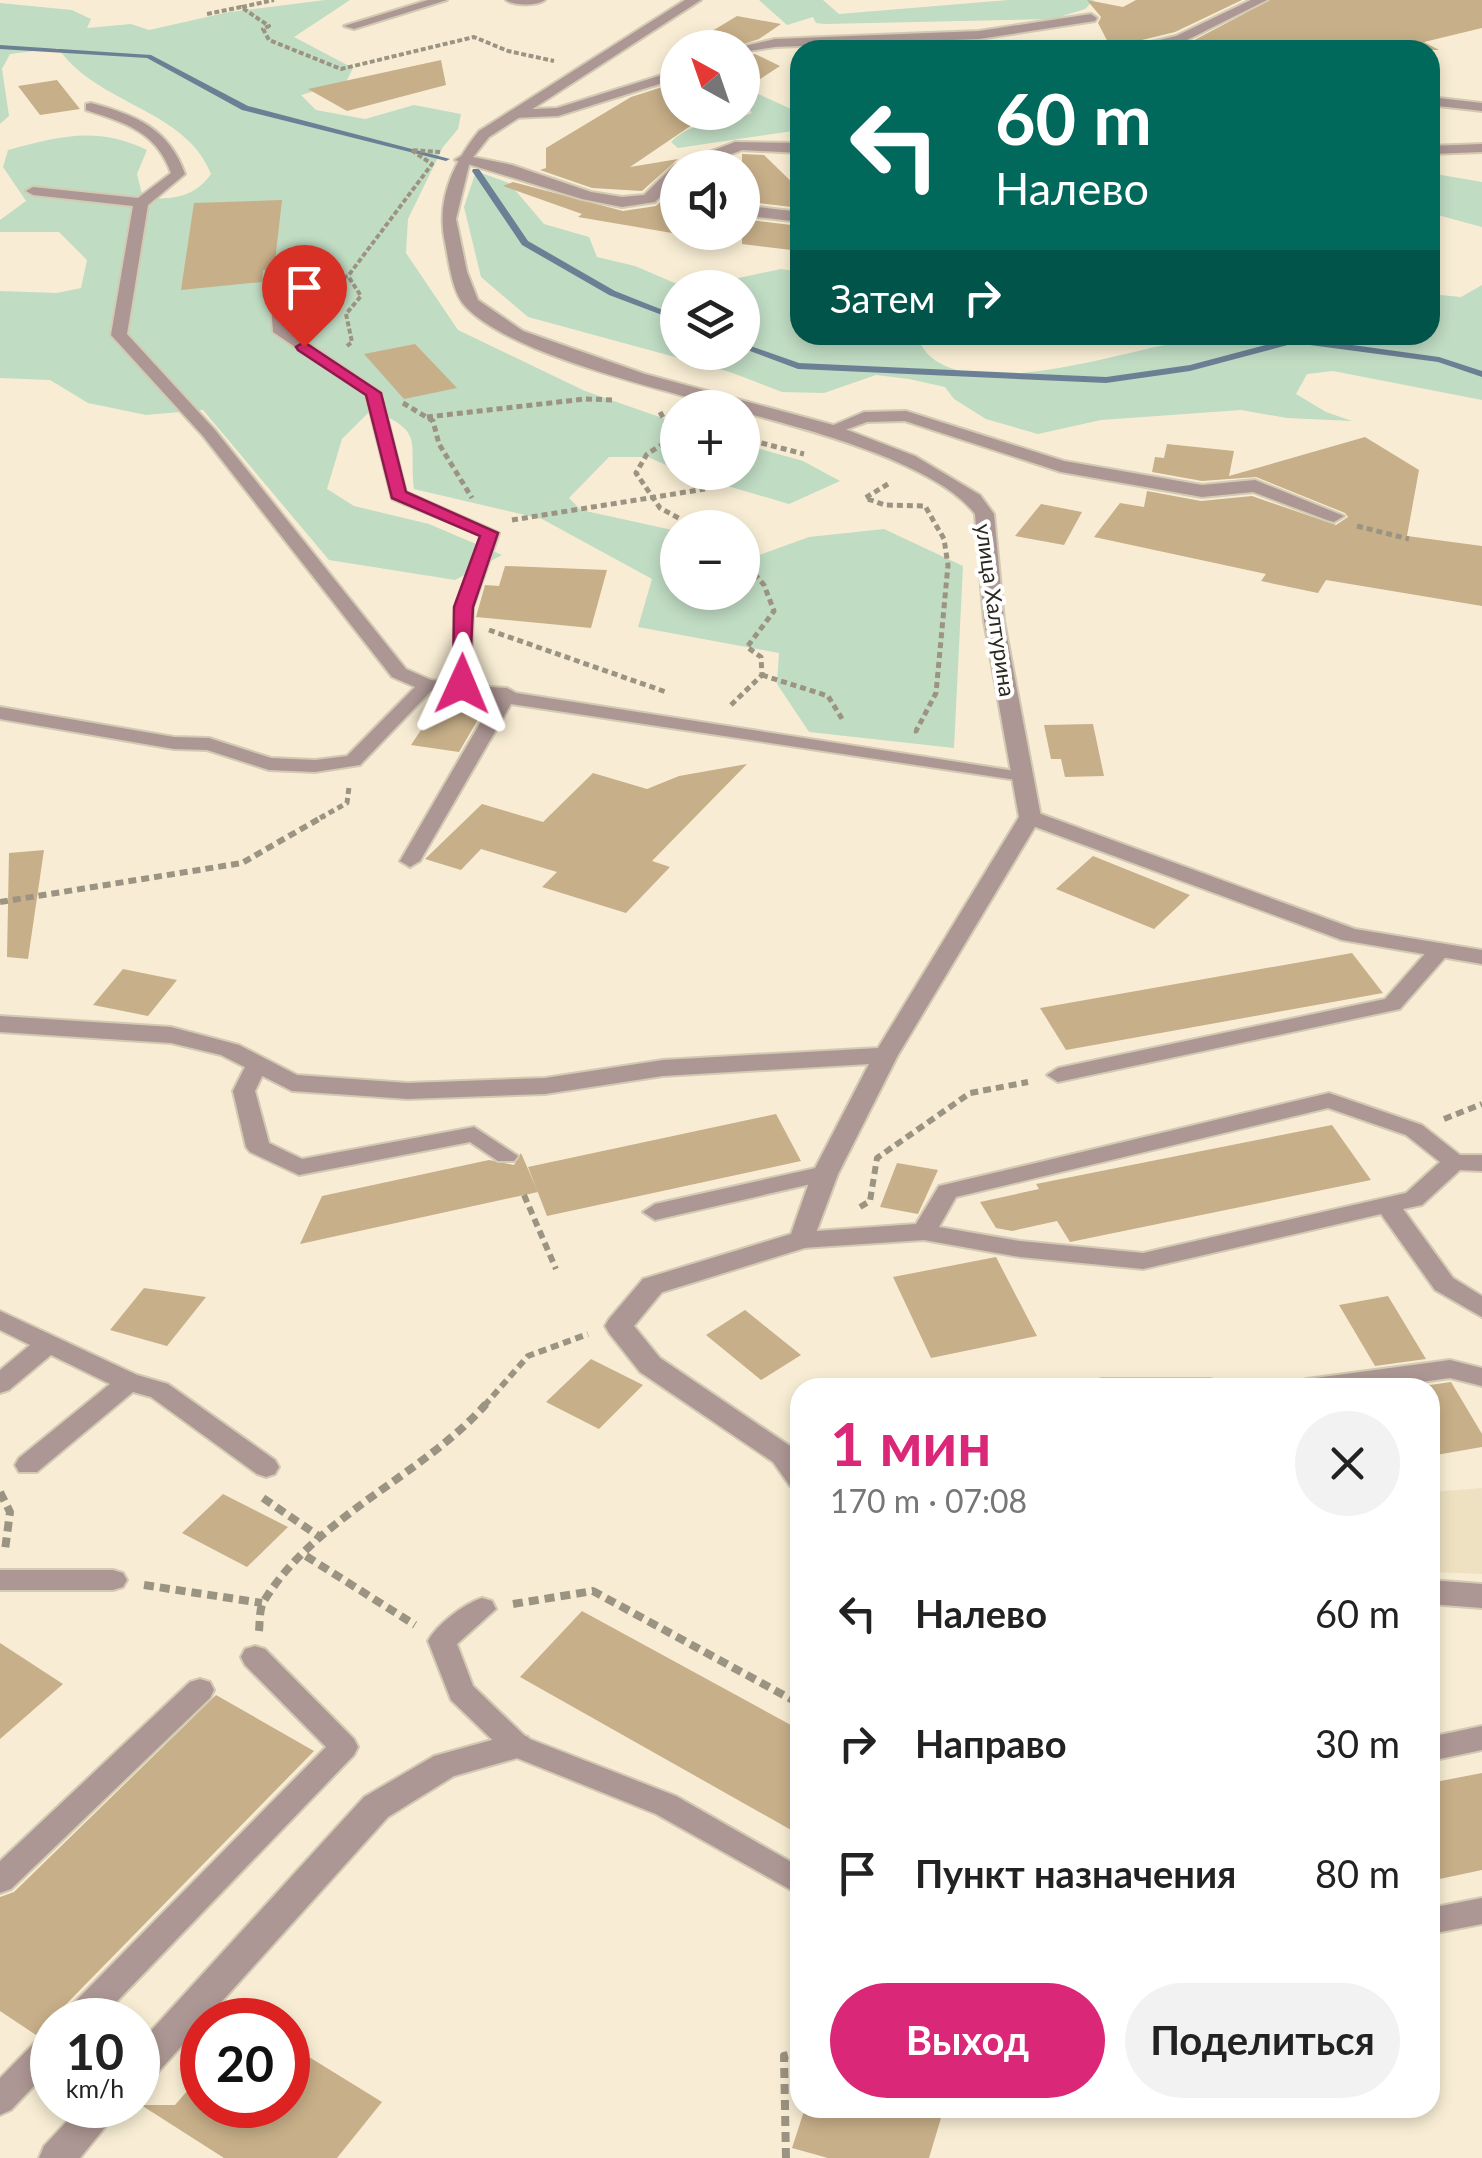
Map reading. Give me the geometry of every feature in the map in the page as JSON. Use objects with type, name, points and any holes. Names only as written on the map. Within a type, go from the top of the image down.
[{"type":"street","points":[[660,200],[622,202],[588,196],[542,178],[463,160],[484,134],[694,0]]},
{"type":"street","points":[[1440,102],[1482,107]]},
{"type":"street","points":[[725,150],[740,144],[790,147]]},
{"type":"street","name":"улица Халтурина","points":[[463,160],[448,219],[459,272],[471,303],[516,335],[639,378],[830,430],[933,473],[972,499],[984,514],[994,621],[1030,817]]},
{"type":"street","points":[[650,198],[660,188]]},
{"type":"street","points":[[760,212],[790,217]]},
{"type":"street","points":[[830,430],[864,417],[906,416],[1061,466],[1202,492],[1255,486],[1334,516]]},
{"type":"street","points":[[790,1458],[650,1365],[618,1326],[653,1286],[802,1240],[825,1174],[886,1055],[1030,817],[1350,935],[1482,956]]},
{"type":"street","points":[[0,1024],[171,1035],[230,1050],[292,1083],[408,1091],[545,1086],[663,1068],[886,1055]]},
{"type":"street","points":[[1440,1593],[1482,1596]]},
{"type":"street","points":[[160,2045],[376,1807],[445,1765],[516,1746]]},
{"type":"street","points":[[57,2158],[84,2128]]},
{"type":"lane","points":[[350,26],[440,0]]},
{"type":"lane","points":[[512,0],[540,0]]},
{"type":"lane","points":[[1173,40],[1260,0]]},
{"type":"lane","points":[[862,40],[979,36],[1091,18]]},
{"type":"lane","points":[[760,45],[790,42]]},
{"type":"lane","points":[[513,114],[558,112],[660,80]]},
{"type":"lane","points":[[91,107],[148,126],[172,150],[178,174],[141,203],[120,335],[209,432],[400,674],[427,685],[507,694],[1022,778]]},
{"type":"lane","points":[[1440,150],[1482,148]]},
{"type":"lane","points":[[33,191],[141,203]]},
{"type":"lane","points":[[289,295],[279,304],[281,332],[373,393],[398,495],[490,528],[464,607],[462,689]]},
{"type":"lane","points":[[0,713],[174,743],[209,744],[270,764],[315,766],[353,761],[427,685]]},
{"type":"lane","points":[[410,860],[507,694]]},
{"type":"lane","points":[[1058,1076],[1392,1004],[1439,952]]},
{"type":"lane","points":[[257,1064],[244,1092],[258,1146],[299,1167],[474,1134],[506,1156]]},
{"type":"lane","points":[[924,1232],[947,1191],[1329,1100],[1414,1130],[1454,1162],[1482,1163]]},
{"type":"lane","points":[[802,1240],[924,1232],[1020,1249],[1143,1261],[1414,1198],[1454,1162]]},
{"type":"lane","points":[[655,1212],[825,1174]]},
{"type":"lane","points":[[1387,1205],[1444,1284],[1482,1308]]},
{"type":"lane","points":[[0,1320],[128,1382],[159,1390],[266,1467]]},
{"type":"lane","points":[[0,1384],[47,1344]]},
{"type":"lane","points":[[1378,1378],[1450,1368],[1482,1377]]},
{"type":"lane","points":[[28,1465],[128,1382]]},
{"type":"lane","points":[[2,1568],[113,1580]]},
{"type":"lane","points":[[482,1609],[442,1641],[461,1692],[516,1746],[666,1805],[790,1876]]},
{"type":"lane","points":[[99,1998],[344,1747],[255,1657]]},
{"type":"lane","points":[[0,1880],[200,1690]]},
{"type":"lane","points":[[1440,1747],[1482,1738]]},
{"type":"lane","points":[[1440,1919],[1482,1911]]},
{"type":"lane","points":[[0,2100],[30,2069]]},
{"type":"path","points":[[241,7],[274,0]]},
{"type":"path","points":[[289,295],[348,276],[432,164]]},
{"type":"path","points":[[326,362],[352,342],[346,314],[361,296],[348,276]]},
{"type":"path","points":[[373,393],[412,405],[433,422],[457,477],[490,528],[698,490]]},
{"type":"path","points":[[427,417],[585,399],[626,400]]},
{"type":"path","points":[[651,409],[664,413],[674,437],[648,454],[636,473],[664,510]]},
{"type":"path","points":[[760,443],[816,458]]},
{"type":"path","points":[[876,478],[888,484],[866,498],[885,505],[925,506],[944,539],[948,565],[936,693],[916,731],[898,729]]},
{"type":"path","points":[[1334,516],[1371,533],[1409,538]]},
{"type":"path","points":[[731,705],[762,675],[761,657],[747,647],[774,611],[760,580]]},
{"type":"path","points":[[463,626],[496,631],[676,694]]},
{"type":"path","points":[[762,675],[828,696],[842,722],[861,724]]},
{"type":"path","points":[[713,702],[751,709]]},
{"type":"path","points":[[0,902],[242,863],[347,803],[353,761]]},
{"type":"path","points":[[802,1240],[870,1201],[877,1158],[970,1094],[1058,1076]]},
{"type":"path","points":[[524,1195],[556,1269]]},
{"type":"path","points":[[255,1657],[262,1602],[320,1537],[461,1432],[528,1356],[618,1326]]},
{"type":"path","points":[[266,1467],[263,1498],[320,1537]]},
{"type":"path","points":[[0,1492],[8,1499],[11,1526],[2,1568]]},
{"type":"path","points":[[306,1556],[442,1641]]},
{"type":"path","points":[[113,1580],[262,1602]]},
{"type":"path","points":[[482,1609],[593,1591],[790,1699]]},
{"type":"path","points":[[786,2158],[784,2056],[790,2054]]},
{"type":"shaded area","points":[[1482,1488],[1482,1574],[1440,1572],[1440,1491]]},
{"type":"green space","points":[[350,0],[294,37],[353,68],[346,82],[301,95],[316,110],[365,119],[414,105],[461,114],[458,129],[443,147],[408,219],[406,253],[458,330],[585,391],[660,417],[660,462],[648,457],[609,457],[569,498],[581,510],[660,527],[660,610],[760,610],[760,555],[809,537],[884,529],[963,566],[954,748],[809,732],[777,684],[779,653],[638,627],[652,579],[542,519],[414,489],[411,439],[400,425],[372,409],[342,439],[327,489],[354,506],[429,524],[502,555],[455,580],[329,560],[203,410],[146,415],[88,403],[50,380],[0,378],[0,291],[57,293],[81,288],[87,260],[59,232],[0,232],[0,220],[26,201],[3,167],[8,150],[78,136],[129,143],[147,150],[137,174],[143,198],[181,196],[197,188],[211,174],[199,152],[182,135],[95,83],[58,48],[10,54],[2,69],[9,116],[0,124],[0,3],[72,10],[91,19],[87,28],[131,24],[149,30],[229,12]]},
{"type":"green space","points":[[759,0],[823,0],[839,14],[1008,0],[1094,0],[1085,9],[1053,19],[825,24],[816,23],[813,17],[787,25]]},
{"type":"green space","points":[[760,95],[790,108],[790,131],[678,148],[671,142],[688,130],[760,130]]},
{"type":"green space","points":[[476,171],[509,183],[544,224],[589,237],[597,257],[660,277],[660,353],[528,317],[481,277],[464,207]]},
{"type":"green space","points":[[1440,175],[1482,182],[1482,227],[1440,216]]},
{"type":"green space","points":[[781,269],[790,270],[790,345],[924,345],[932,358],[957,370],[991,374],[1069,366],[1165,345],[1440,345],[1440,295],[1461,297],[1482,285],[1482,400],[1333,371],[1307,374],[1296,394],[1326,412],[1352,421],[1287,418],[1241,410],[1101,420],[1038,434],[986,419],[954,399],[945,387],[909,379],[876,375],[824,393],[782,392],[723,370],[760,370],[760,273]]},
{"type":"green space","points":[[760,449],[803,461],[840,481],[789,504],[741,490],[760,490]]},
{"type":"building","points":[[1087,0],[1123,7],[1136,0],[1242,0],[1175,32],[1142,40],[1107,40],[1098,23],[1101,17]]},
{"type":"building","points":[[1270,0],[1482,0],[1482,28],[1432,40],[1194,40]]},
{"type":"building","points":[[737,16],[781,24],[760,38],[760,30],[714,30]]},
{"type":"building","points":[[760,56],[780,66],[760,79]]},
{"type":"building","points":[[441,60],[446,85],[347,111],[308,89]]},
{"type":"building","points":[[57,80],[80,109],[40,115],[18,86]]},
{"type":"building","points":[[660,88],[660,130],[684,130],[630,167],[660,162],[660,175],[642,191],[592,188],[540,170],[546,168],[546,148],[631,97]]},
{"type":"building","points":[[760,155],[790,180],[790,207],[760,203]]},
{"type":"building","points":[[513,182],[623,211],[660,202],[660,231],[578,217],[582,214],[503,186]]},
{"type":"building","points":[[282,200],[274,270],[263,270],[262,282],[181,290],[194,203]]},
{"type":"building","points":[[760,221],[790,225],[790,250],[760,246]]},
{"type":"building","points":[[415,344],[457,388],[404,399],[364,354]]},
{"type":"building","points":[[1365,437],[1419,470],[1407,536],[1482,546],[1482,606],[1326,580],[1318,593],[1261,581],[1266,574],[1094,537],[1120,503],[1144,507],[1147,491],[1201,501],[1252,496],[1336,525],[1348,517],[1345,513],[1256,477],[1202,481],[1152,472],[1155,457],[1164,458],[1167,444],[1234,451],[1229,476]]},
{"type":"building","points":[[1041,504],[1082,512],[1064,545],[1015,536]]},
{"type":"building","points":[[505,566],[607,570],[591,628],[476,617],[485,585],[499,586]]},
{"type":"building","points":[[443,697],[487,704],[459,752],[411,745]]},
{"type":"building","points":[[1093,724],[1104,776],[1065,777],[1061,759],[1051,759],[1044,725]]},
{"type":"building","points":[[747,764],[652,861],[670,867],[626,913],[542,887],[557,872],[481,849],[461,870],[425,859],[482,804],[543,822],[593,773],[647,789],[679,776]]},
{"type":"building","points":[[44,850],[28,959],[7,957],[9,853]]},
{"type":"building","points":[[1093,856],[1190,895],[1154,929],[1056,889]]},
{"type":"building","points":[[1352,953],[1383,993],[1066,1050],[1040,1008]]},
{"type":"building","points":[[123,969],[177,980],[148,1016],[93,1005]]},
{"type":"building","points":[[776,1114],[801,1161],[547,1216],[528,1167]]},
{"type":"building","points":[[1332,1125],[1371,1180],[1070,1242],[1057,1221],[1012,1231],[996,1228],[980,1202],[1039,1189],[1036,1184]]},
{"type":"building","points":[[521,1153],[538,1192],[300,1244],[322,1196],[489,1160],[514,1165]]},
{"type":"building","points":[[897,1163],[938,1170],[918,1214],[880,1207]]},
{"type":"building","points":[[996,1257],[1037,1336],[931,1358],[893,1277]]},
{"type":"building","points":[[144,1288],[206,1297],[167,1346],[110,1330]]},
{"type":"building","points":[[1388,1296],[1426,1359],[1375,1366],[1339,1305]]},
{"type":"building","points":[[745,1310],[801,1355],[761,1380],[706,1335]]},
{"type":"building","points":[[591,1359],[643,1385],[599,1429],[546,1402]]},
{"type":"building","points":[[1451,1382],[1482,1434],[1482,1447],[1440,1454],[1440,1384]]},
{"type":"building","points":[[223,1494],[288,1527],[247,1567],[182,1533]]},
{"type":"building","points":[[582,1611],[790,1725],[790,1829],[520,1677]]},
{"type":"building","points":[[0,1643],[63,1684],[0,1739]]},
{"type":"building","points":[[216,1695],[314,1751],[72,1998],[30,1998],[30,2031],[0,2011],[0,1897],[14,1892]]},
{"type":"building","points":[[1482,1773],[1482,1870],[1440,1879],[1440,1781]]},
{"type":"building","points":[[310,2058],[382,2102],[337,2158],[224,2158],[160,2117],[160,2105],[175,2105],[180,2099],[180,2128],[310,2128]]},
{"type":"building","points":[[802,2118],[941,2118],[929,2158],[828,2158],[792,2148]]},
{"type":"waterway","points":[[0,47],[149,56],[245,108],[446,159]]},
{"type":"waterway","points":[[476,171],[525,243],[612,293],[660,312]]},
{"type":"waterway","points":[[760,352],[798,366],[1106,380],[1190,368],[1276,345]]},
{"type":"waterway","points":[[1331,345],[1439,360],[1482,374]]},
{"type":"route","points":[[304,347],[373,393],[398,495],[490,533],[464,607],[462,684]]}]
